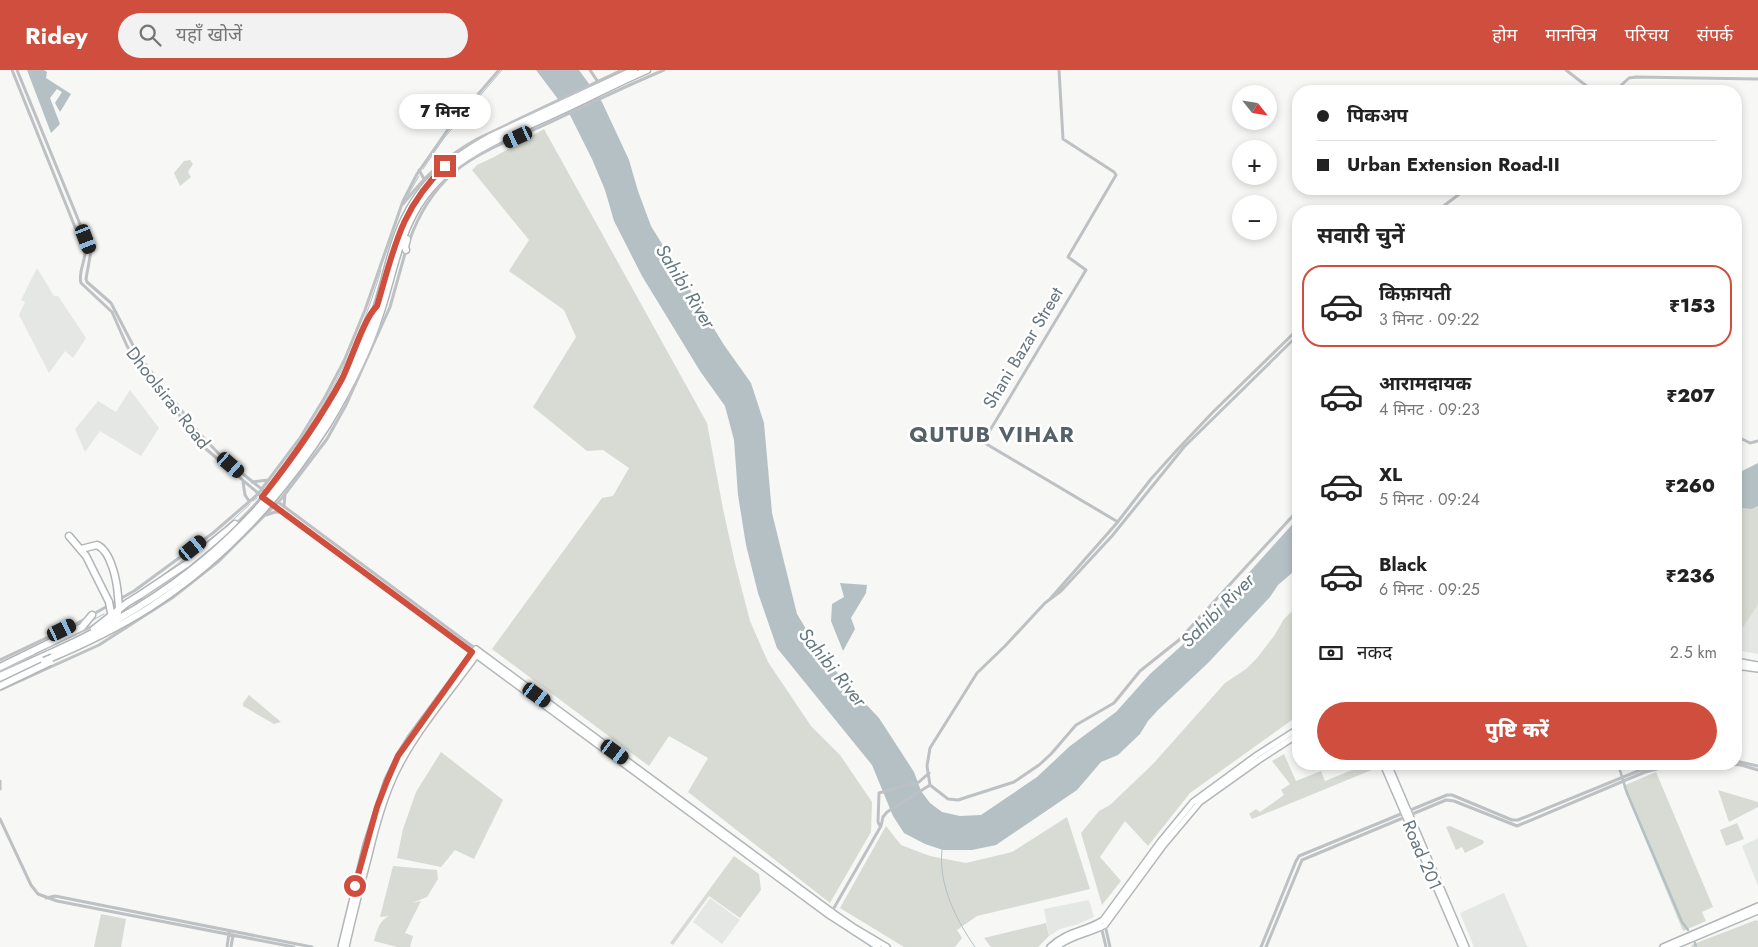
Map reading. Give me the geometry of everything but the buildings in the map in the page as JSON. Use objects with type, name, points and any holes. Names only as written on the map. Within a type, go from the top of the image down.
[{"type":"highway","points":[[0,682],[104,634],[129,620],[178,587],[215,558],[248,527],[295,472],[328,424],[379,316],[402,239],[413,214],[445,173],[462,160],[486,146],[634,70]]},
{"type":"highway","points":[[599,89],[646,70]]},
{"type":"highway","points":[[0,676],[85,638],[126,616],[155,598],[212,554],[233,534],[273,492],[291,469],[351,378],[377,306],[397,236],[415,200],[429,181],[468,149],[549,114]]},
{"type":"highway","points":[[406,250],[404,246],[422,201]]},
{"type":"highway","points":[[85,638],[88,632],[127,603],[188,563],[235,524]]},
{"type":"highway","points":[[69,536],[86,556],[109,602],[112,621],[107,636]]},
{"type":"highway","points":[[0,686],[107,636],[116,622],[119,607],[109,558],[102,547],[97,544],[82,549]]},
{"type":"highway","points":[[0,666],[84,624],[92,615]]},
{"type":"main road","points":[[478,654],[878,947]]},
{"type":"main road","points":[[341,947],[366,844],[387,781],[398,756],[478,654]]},
{"type":"main road","points":[[346,947],[377,822],[397,769],[409,749],[478,654]]},
{"type":"main road","points":[[1742,662],[1758,665]]},
{"type":"main road","points":[[1742,667],[1758,669]]},
{"type":"main road","points":[[1050,947],[1070,932],[1102,923],[1160,842],[1193,802],[1257,755],[1292,732]]},
{"type":"main road","points":[[1057,947],[1072,937],[1102,923],[1129,897],[1163,846],[1200,802],[1292,739]]},
{"type":"main road","name":"Road 201","points":[[1386,770],[1466,947]]},
{"type":"main road","name":"Road 201","points":[[1390,770],[1406,814],[1462,947]]},
{"type":"main road","points":[[1663,947],[1758,910]]},
{"type":"main road","points":[[1672,947],[1758,910]]},
{"type":"main road","points":[[831,914],[887,947]]},
{"type":"street","name":"Dhoolsiras Road","points":[[12,70],[85,252],[80,279],[81,284],[112,312],[134,358],[206,450],[258,494],[276,504]]},
{"type":"street","name":"Dhoolsiras Road","points":[[17,70],[91,251],[87,282],[111,303],[138,355],[194,427],[222,457],[265,492],[283,510],[478,654]]},
{"type":"street","points":[[0,660],[102,610],[153,578],[213,533],[258,494],[300,438],[344,361],[365,310],[401,206],[419,170],[449,128],[499,70]]},
{"type":"street","points":[[590,70],[599,89]]},
{"type":"street","points":[[599,89],[622,70]]},
{"type":"street","points":[[0,690],[99,646],[172,598],[218,561],[285,494],[327,439],[346,405],[390,307],[406,250],[425,206],[441,185],[456,171],[477,157],[549,114],[599,89],[664,70]]},
{"type":"street","name":"Shani Bazar Street","points":[[1059,70],[1063,140],[1116,174],[1068,257],[1085,269],[1074,291],[983,442],[1118,522]]},
{"type":"street","points":[[1566,70],[1585,85]]},
{"type":"street","points":[[1621,85],[1629,78],[1634,77],[1758,79]]},
{"type":"street","points":[[401,206],[440,162],[455,152],[477,139],[549,114]]},
{"type":"street","points":[[419,170],[424,179]]},
{"type":"street","points":[[1445,205],[1458,195]]},
{"type":"street","points":[[0,672],[149,594],[185,569],[235,524],[262,497],[286,468],[320,419],[343,377],[371,312],[377,306]]},
{"type":"street","points":[[1292,335],[1177,450],[1151,479],[1118,522],[1049,599],[975,675],[930,748],[927,766],[930,785],[948,799],[958,800],[1006,785],[1039,765],[1076,725],[1114,703],[1140,671],[1178,640],[1292,517]]},
{"type":"street","points":[[1049,599],[1061,591],[1112,536],[1184,447],[1292,341]]},
{"type":"street","points":[[1742,439],[1750,443],[1758,441]]},
{"type":"street","points":[[251,482],[268,480]]},
{"type":"street","points":[[243,481],[245,495],[249,501]]},
{"type":"street","points":[[265,515],[283,510],[285,494]]},
{"type":"street","points":[[102,610],[110,616]]},
{"type":"street","points":[[1742,762],[1758,766]]},
{"type":"street","points":[[1742,765],[1758,770]]},
{"type":"street","points":[[1266,947],[1302,860],[1445,796],[1452,795],[1512,820],[1518,820],[1645,770]]},
{"type":"street","points":[[1627,777],[1650,770]]},
{"type":"street","points":[[881,826],[878,822],[878,795],[881,792],[919,782],[929,773]]},
{"type":"street","points":[[0,781],[0,789]]},
{"type":"street","points":[[831,914],[881,826],[883,817],[887,812],[930,785]]},
{"type":"street","points":[[1261,947],[1297,858],[1406,814]]},
{"type":"street","points":[[0,820],[1,828],[31,886],[36,892],[46,898],[99,910],[312,947]]},
{"type":"street","points":[[1102,923],[1106,947]]},
{"type":"street","points":[[1102,923],[1110,947]]},
{"type":"street","points":[[227,947],[231,933]]},
{"type":"street","points":[[230,947],[231,933]]},
{"type":"street","points":[[231,933],[294,947]]},
{"type":"shaded area","points":[[544,129],[707,423],[735,563],[750,621],[768,662],[811,726],[840,755],[872,802],[871,832],[830,903],[688,792],[708,758],[669,736],[649,766],[492,649],[602,498],[613,496],[629,468],[603,450],[587,451],[533,407],[576,337],[564,310],[509,271],[529,240],[472,170],[477,165]]},
{"type":"shaded area","points":[[190,160],[193,164],[188,172],[191,177],[180,186],[174,173],[184,161]]},
{"type":"shaded area","points":[[37,268],[54,296],[58,296],[86,338],[73,358],[65,351],[49,373],[19,315],[25,302],[21,300]]},
{"type":"shaded area","points":[[130,390],[159,428],[141,456],[100,431],[85,452],[75,429],[98,401],[116,412]]},
{"type":"shaded area","points":[[1758,506],[1758,605],[1742,629],[1742,508],[1752,509]]},
{"type":"shaded area","points":[[1758,605],[1758,654],[1742,651],[1742,629]]},
{"type":"shaded area","points":[[1292,611],[1292,720],[1190,793],[1148,846],[1125,821],[1100,857],[1121,881],[1102,905],[1081,833],[1099,811],[1110,805],[1153,764],[1225,683],[1246,669],[1257,658],[1284,619]]},
{"type":"shaded area","points":[[249,695],[281,722],[274,724],[243,706]]},
{"type":"shaded area","points":[[441,752],[503,800],[474,859],[455,850],[441,867],[397,858],[403,829],[416,792]]},
{"type":"shaded area","points":[[1284,754],[1296,781],[1321,771],[1325,781],[1352,770],[1372,770],[1252,819],[1249,814],[1256,809],[1260,812],[1284,795],[1281,790],[1290,784],[1272,761]]},
{"type":"shaded area","points":[[1656,772],[1713,907],[1702,912],[1706,921],[1683,931],[1623,786]]},
{"type":"shaded area","points":[[1718,790],[1758,802],[1758,807],[1729,822]]},
{"type":"shaded area","points":[[1067,817],[1090,889],[977,916],[957,930],[962,938],[955,947],[904,947],[840,908],[886,826],[901,845],[930,856],[966,863],[1012,852]]},
{"type":"shaded area","points":[[1737,823],[1744,839],[1726,846],[1720,830]]},
{"type":"shaded area","points":[[1450,826],[1484,841],[1483,844],[1465,853],[1462,847],[1456,850],[1446,827]]},
{"type":"shaded area","points":[[1758,838],[1758,886],[1742,846]]},
{"type":"shaded area","points":[[734,856],[759,874],[761,890],[740,918],[709,896],[673,945],[670,943]]},
{"type":"shaded area","points":[[393,866],[437,870],[438,879],[427,897],[412,903],[421,901],[405,933],[413,936],[410,947],[397,947],[374,941],[381,923],[389,916],[380,917]]},
{"type":"shaded area","points":[[1504,893],[1529,947],[1474,947],[1460,913]]},
{"type":"shaded area","points":[[710,898],[740,920],[722,944],[693,922]]},
{"type":"shaded area","points":[[1089,900],[1094,917],[1060,929],[1049,936],[1044,909]]},
{"type":"shaded area","points":[[101,914],[126,919],[121,947],[94,947]]},
{"type":"shaded area","points":[[1756,920],[1758,921],[1758,947],[1692,947],[1691,945]]},
{"type":"shaded area","points":[[1046,923],[1049,936],[1038,947],[991,947],[984,938]]},
{"type":"water","points":[[27,70],[44,70],[47,72],[46,78],[71,94],[60,112],[55,103],[62,92],[57,89],[50,98],[60,124],[51,133]]},
{"type":"water","name":"Sahibi River","points":[[536,70],[579,70],[602,102],[629,160],[651,226],[724,345],[751,383],[764,423],[772,513],[797,614],[818,649],[845,682],[879,718],[914,772],[921,791],[930,803],[942,812],[960,816],[981,815],[1037,777],[1070,746],[1116,712],[1150,674],[1189,639],[1292,525],[1292,573],[1278,585],[1270,597],[1208,663],[1158,710],[1140,734],[1118,755],[1101,762],[1077,790],[996,845],[972,850],[943,850],[925,844],[904,833],[893,816],[872,765],[777,648],[758,593],[746,545],[738,495],[734,440],[725,406],[700,371],[642,276],[614,221],[605,190],[570,115]]},
{"type":"water","points":[[1758,463],[1758,506],[1752,509],[1742,508],[1742,471]]},
{"type":"water","points":[[840,583],[867,585],[866,593],[851,618],[855,629],[843,651],[831,621],[832,604],[844,597]]},
{"type":"waterway","points":[[423,169],[444,138],[502,70]]},
{"type":"waterway","points":[[408,195],[419,176]]},
{"type":"waterway","points":[[268,485],[305,434],[335,383],[360,329],[381,270]]},
{"type":"waterway","points":[[253,501],[257,498]]},
{"type":"waterway","points":[[159,578],[223,529],[250,504]]},
{"type":"waterway","points":[[91,621],[104,614]]},
{"type":"waterway","points":[[1620,770],[1627,793],[1682,922],[1688,930]]},
{"type":"waterway","points":[[942,850],[943,876],[950,901],[961,925],[975,947]]},
{"type":"waterway","points":[[1695,943],[1696,947]]},
{"type":"district","name":"QUTUB VIHAR","points":[[992,434]]},
{"type":"route","points":[[355,886],[377,807],[398,756],[472,652],[262,497],[286,468],[320,419],[343,377],[371,312],[377,306],[397,236],[404,219],[429,181],[445,166]]}]
